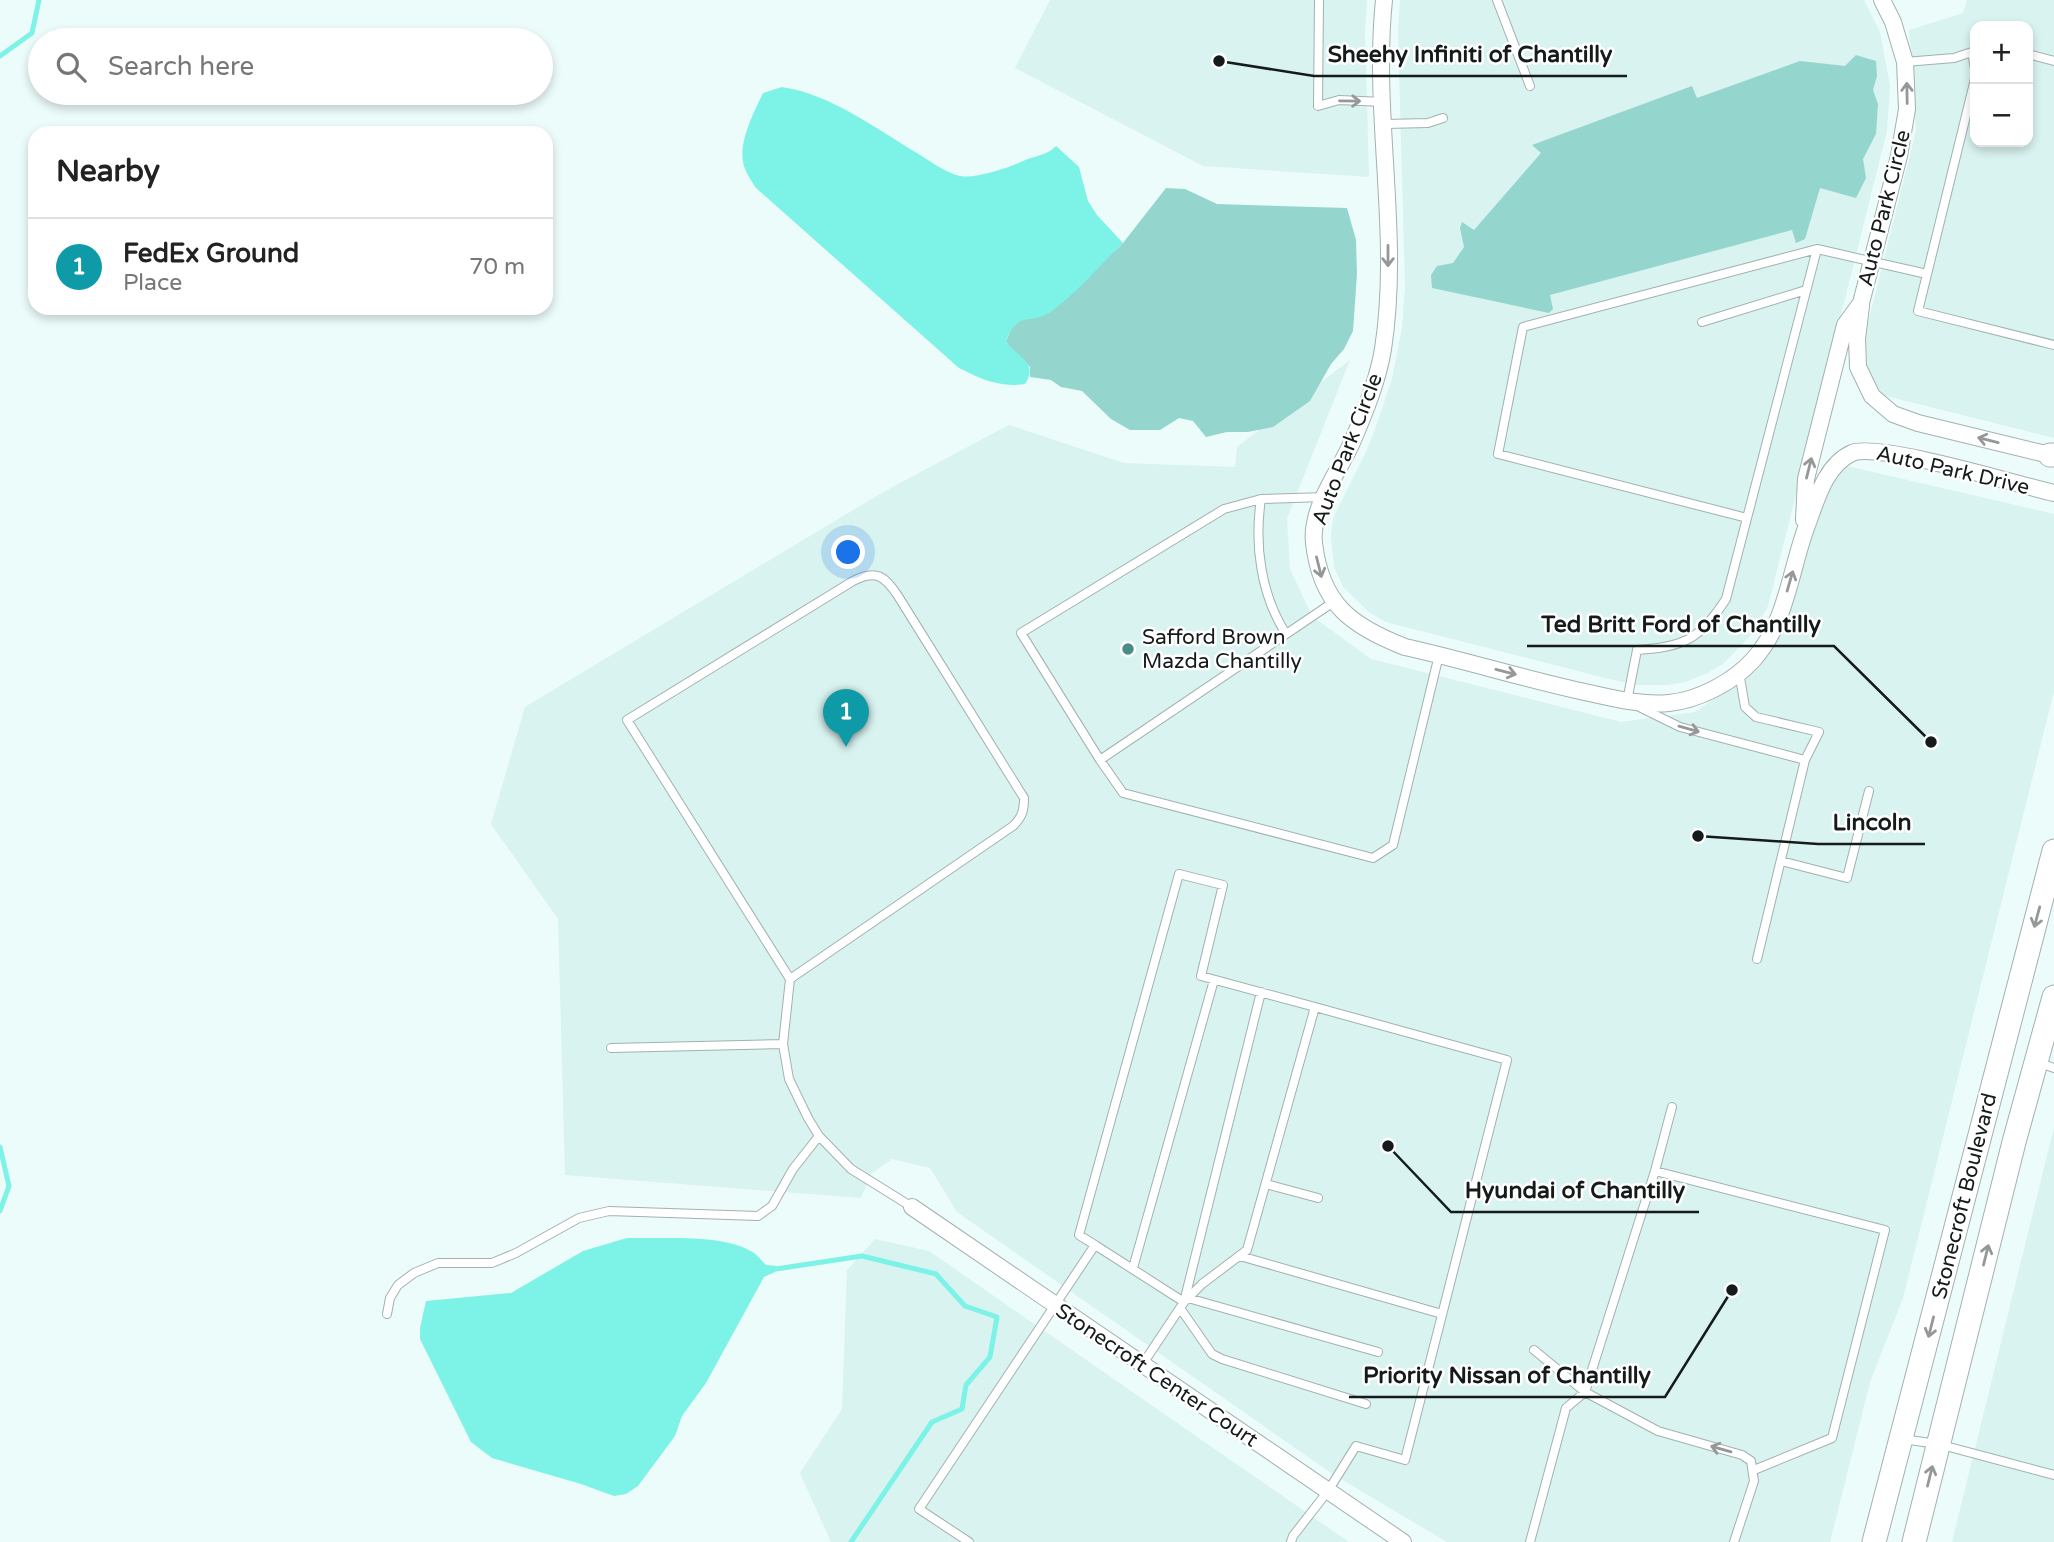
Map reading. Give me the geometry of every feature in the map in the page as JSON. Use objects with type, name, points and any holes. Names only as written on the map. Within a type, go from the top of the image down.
[{"type":"main road","name":"Stonecroft Boulevard","points":[[1874,1542],[2054,851]]},
{"type":"main road","name":"Stonecroft Boulevard","points":[[1914,1542],[1938,1444],[2045,1065],[2054,998]]},
{"type":"street","name":"Auto Park Circle","points":[[1384,0],[1381,45],[1388,300],[1382,351],[1370,396],[1353,441],[1316,518],[1314,540],[1324,583],[1352,621],[1373,634],[1405,647],[1627,701],[1669,703],[1691,698],[1713,689],[1754,660],[1782,610],[1803,536],[1823,482]]},
{"type":"street","name":"Auto Park Circle","points":[[1803,536],[1806,480],[1846,325],[1861,303],[1904,132],[1907,85],[1905,62],[1893,22],[1882,0]]},
{"type":"street","name":"Auto Park Drive","points":[[1861,303],[1857,339],[1858,367],[1872,396],[1893,414],[1917,423],[2053,455]]},
{"type":"street","name":"Auto Park Drive","points":[[1823,482],[1838,463],[1853,453],[1867,450],[1910,457],[2054,493]]},
{"type":"street","name":"Stonecroft Center Court","points":[[912,1208],[1403,1542]]},
{"type":"lane","points":[[1319,0],[1318,106],[1339,100],[1383,102]]},
{"type":"lane","points":[[1497,0],[1530,86]]},
{"type":"lane","points":[[1905,62],[1954,58],[1970,53]]},
{"type":"lane","points":[[2033,55],[2054,61]]},
{"type":"lane","points":[[1974,84],[1917,311],[2054,345]]},
{"type":"lane","points":[[1385,124],[1428,123],[1443,118]]},
{"type":"lane","points":[[1805,760],[1680,727],[1627,701],[1637,649],[1664,647],[1690,639],[1702,631],[1721,606],[1728,591],[1817,249]]},
{"type":"lane","points":[[1747,518],[1498,454],[1523,327],[1817,249],[1927,274]]},
{"type":"lane","points":[[1702,322],[1806,290]]},
{"type":"lane","points":[[1325,497],[1261,499],[1235,505],[1214,514],[1021,633],[1100,761],[1123,793],[1373,858],[1393,845],[1439,655]]},
{"type":"lane","points":[[1261,499],[1258,538],[1265,585],[1271,606],[1286,634]]},
{"type":"lane","points":[[790,979],[1013,826],[1021,818],[1024,808],[1024,798],[898,596],[889,583],[877,575],[863,576],[853,581],[627,720],[790,979],[783,1044],[789,1079],[808,1118],[820,1136],[851,1169],[912,1208]]},
{"type":"lane","points":[[1100,761],[1335,601]]},
{"type":"lane","points":[[1740,672],[1745,707],[1756,717],[1819,732],[1805,760],[1757,959]]},
{"type":"lane","points":[[1781,861],[1847,878],[1869,791]]},
{"type":"lane","points":[[1291,1542],[1356,1446],[1405,1460],[1507,1060],[1201,976],[1223,886],[1179,874],[1079,1235],[1184,1303],[1378,1352]]},
{"type":"lane","points":[[1133,1268],[1214,980]]},
{"type":"lane","points":[[1261,992],[1184,1303],[1212,1354],[1366,1404]]},
{"type":"lane","points":[[1142,1365],[1184,1303],[1247,1250],[1315,1007]]},
{"type":"lane","points":[[611,1048],[783,1044]]},
{"type":"lane","points":[[1530,1542],[1566,1408],[1585,1392],[1655,1171],[1672,1107]]},
{"type":"lane","points":[[387,1314],[390,1298],[398,1285],[414,1273],[438,1263],[492,1263],[516,1253],[579,1218],[609,1211],[758,1216],[772,1206],[793,1169],[820,1136]]},
{"type":"lane","points":[[1655,1171],[1885,1230],[1832,1438],[1754,1470]]},
{"type":"lane","points":[[1266,1184],[1318,1198]]},
{"type":"lane","points":[[969,1542],[919,1509],[1095,1245]]},
{"type":"lane","points":[[1240,1256],[1442,1314]]},
{"type":"lane","points":[[1534,1350],[1585,1392],[1658,1431],[1742,1455],[1751,1461],[1754,1481],[1734,1542]]},
{"type":"lane","points":[[1902,1439],[1938,1444],[2054,1475]]},
{"type":"shaded area","points":[[1050,0],[1367,0],[1365,31],[1369,177],[1203,166],[1015,68]]},
{"type":"shaded area","points":[[1400,0],[1864,0],[1880,32],[1890,86],[1887,131],[1768,606],[1753,633],[1723,664],[1708,673],[1668,685],[1636,685],[1613,680],[1386,622],[1370,613],[1343,587],[1334,567],[1331,537],[1333,518],[1367,450],[1378,421],[1392,379],[1402,328],[1405,287],[1398,30]]},
{"type":"shaded area","points":[[1967,0],[2054,0],[2054,438],[1874,393],[1859,359],[1916,131],[1909,30],[1963,13]]},
{"type":"shaded area","points":[[1856,55],[1876,61],[1877,76],[1873,90],[1878,104],[1876,134],[1863,159],[1866,178],[1856,198],[1820,188],[1805,239],[1796,243],[1792,230],[1550,295],[1553,309],[1549,313],[1432,288],[1431,275],[1437,266],[1453,263],[1464,247],[1460,228],[1462,222],[1474,230],[1541,153],[1532,145],[1692,86],[1697,98],[1800,61],[1845,66]]},
{"type":"shaded area","points":[[782,87],[818,97],[835,105],[938,166],[960,176],[1001,170],[1056,146],[1079,167],[1088,201],[1123,243],[1061,304],[1044,315],[1020,322],[1010,332],[1006,342],[1025,361],[1030,371],[1025,384],[999,384],[959,368],[756,188],[743,162],[745,136],[763,93]]},
{"type":"shaded area","points":[[1166,188],[1185,189],[1217,204],[1347,208],[1356,240],[1357,274],[1353,331],[1310,401],[1273,427],[1206,437],[1193,421],[1179,418],[1160,430],[1130,430],[1111,419],[1082,391],[1061,387],[1051,380],[1030,377],[1030,367],[1006,342],[1011,329],[1021,319],[1050,312],[1123,243]]},
{"type":"shaded area","points":[[1350,360],[1287,518],[1290,569],[1312,616],[1371,659],[1621,722],[1695,712],[1757,669],[1789,616],[1824,487],[1847,466],[2054,514],[2054,691],[1903,1298],[1870,1382],[1830,1542],[1447,1542],[1331,1473],[957,1212],[930,1168],[892,1159],[871,1174],[861,1198],[565,1175],[558,919],[491,824],[525,707],[885,491],[1009,425],[1124,463],[1235,467],[1237,447]]},
{"type":"shaded area","points":[[2054,1127],[2054,1542],[1952,1542]]},
{"type":"shaded area","points":[[627,1238],[693,1238],[727,1242],[754,1253],[766,1265],[777,1266],[775,1272],[764,1277],[706,1383],[682,1416],[675,1436],[638,1486],[626,1494],[614,1496],[492,1458],[471,1442],[420,1339],[420,1328],[426,1301],[511,1293],[583,1251]]},
{"type":"shaded area","points":[[875,1239],[929,1251],[1349,1542],[831,1542],[800,1473],[842,1409],[847,1270]]},
{"type":"waterway","points":[[33,28],[39,0]]},
{"type":"waterway","points":[[0,56],[28,36]]},
{"type":"waterway","points":[[0,1147],[9,1186],[0,1211]]},
{"type":"waterway","points":[[776,1269],[862,1256],[936,1274],[965,1306],[997,1317],[990,1357],[966,1385],[962,1409],[932,1422],[851,1542]]},
{"type":"place","name":"Sheehy Infiniti of Chantilly","points":[[1219,61]]},
{"type":"place","name":"Safford Brown Mazda Chantilly","points":[[1128,649]]},
{"type":"place","name":"Ted Britt Ford of Chantilly","points":[[1931,742]]},
{"type":"place","name":"FedEx Ground","points":[[846,747]]},
{"type":"place","name":"Lincoln","points":[[1698,836]]},
{"type":"place","name":"Hyundai of Chantilly","points":[[1388,1146]]},
{"type":"place","name":"Priority Nissan of Chantilly","points":[[1732,1290]]}]
